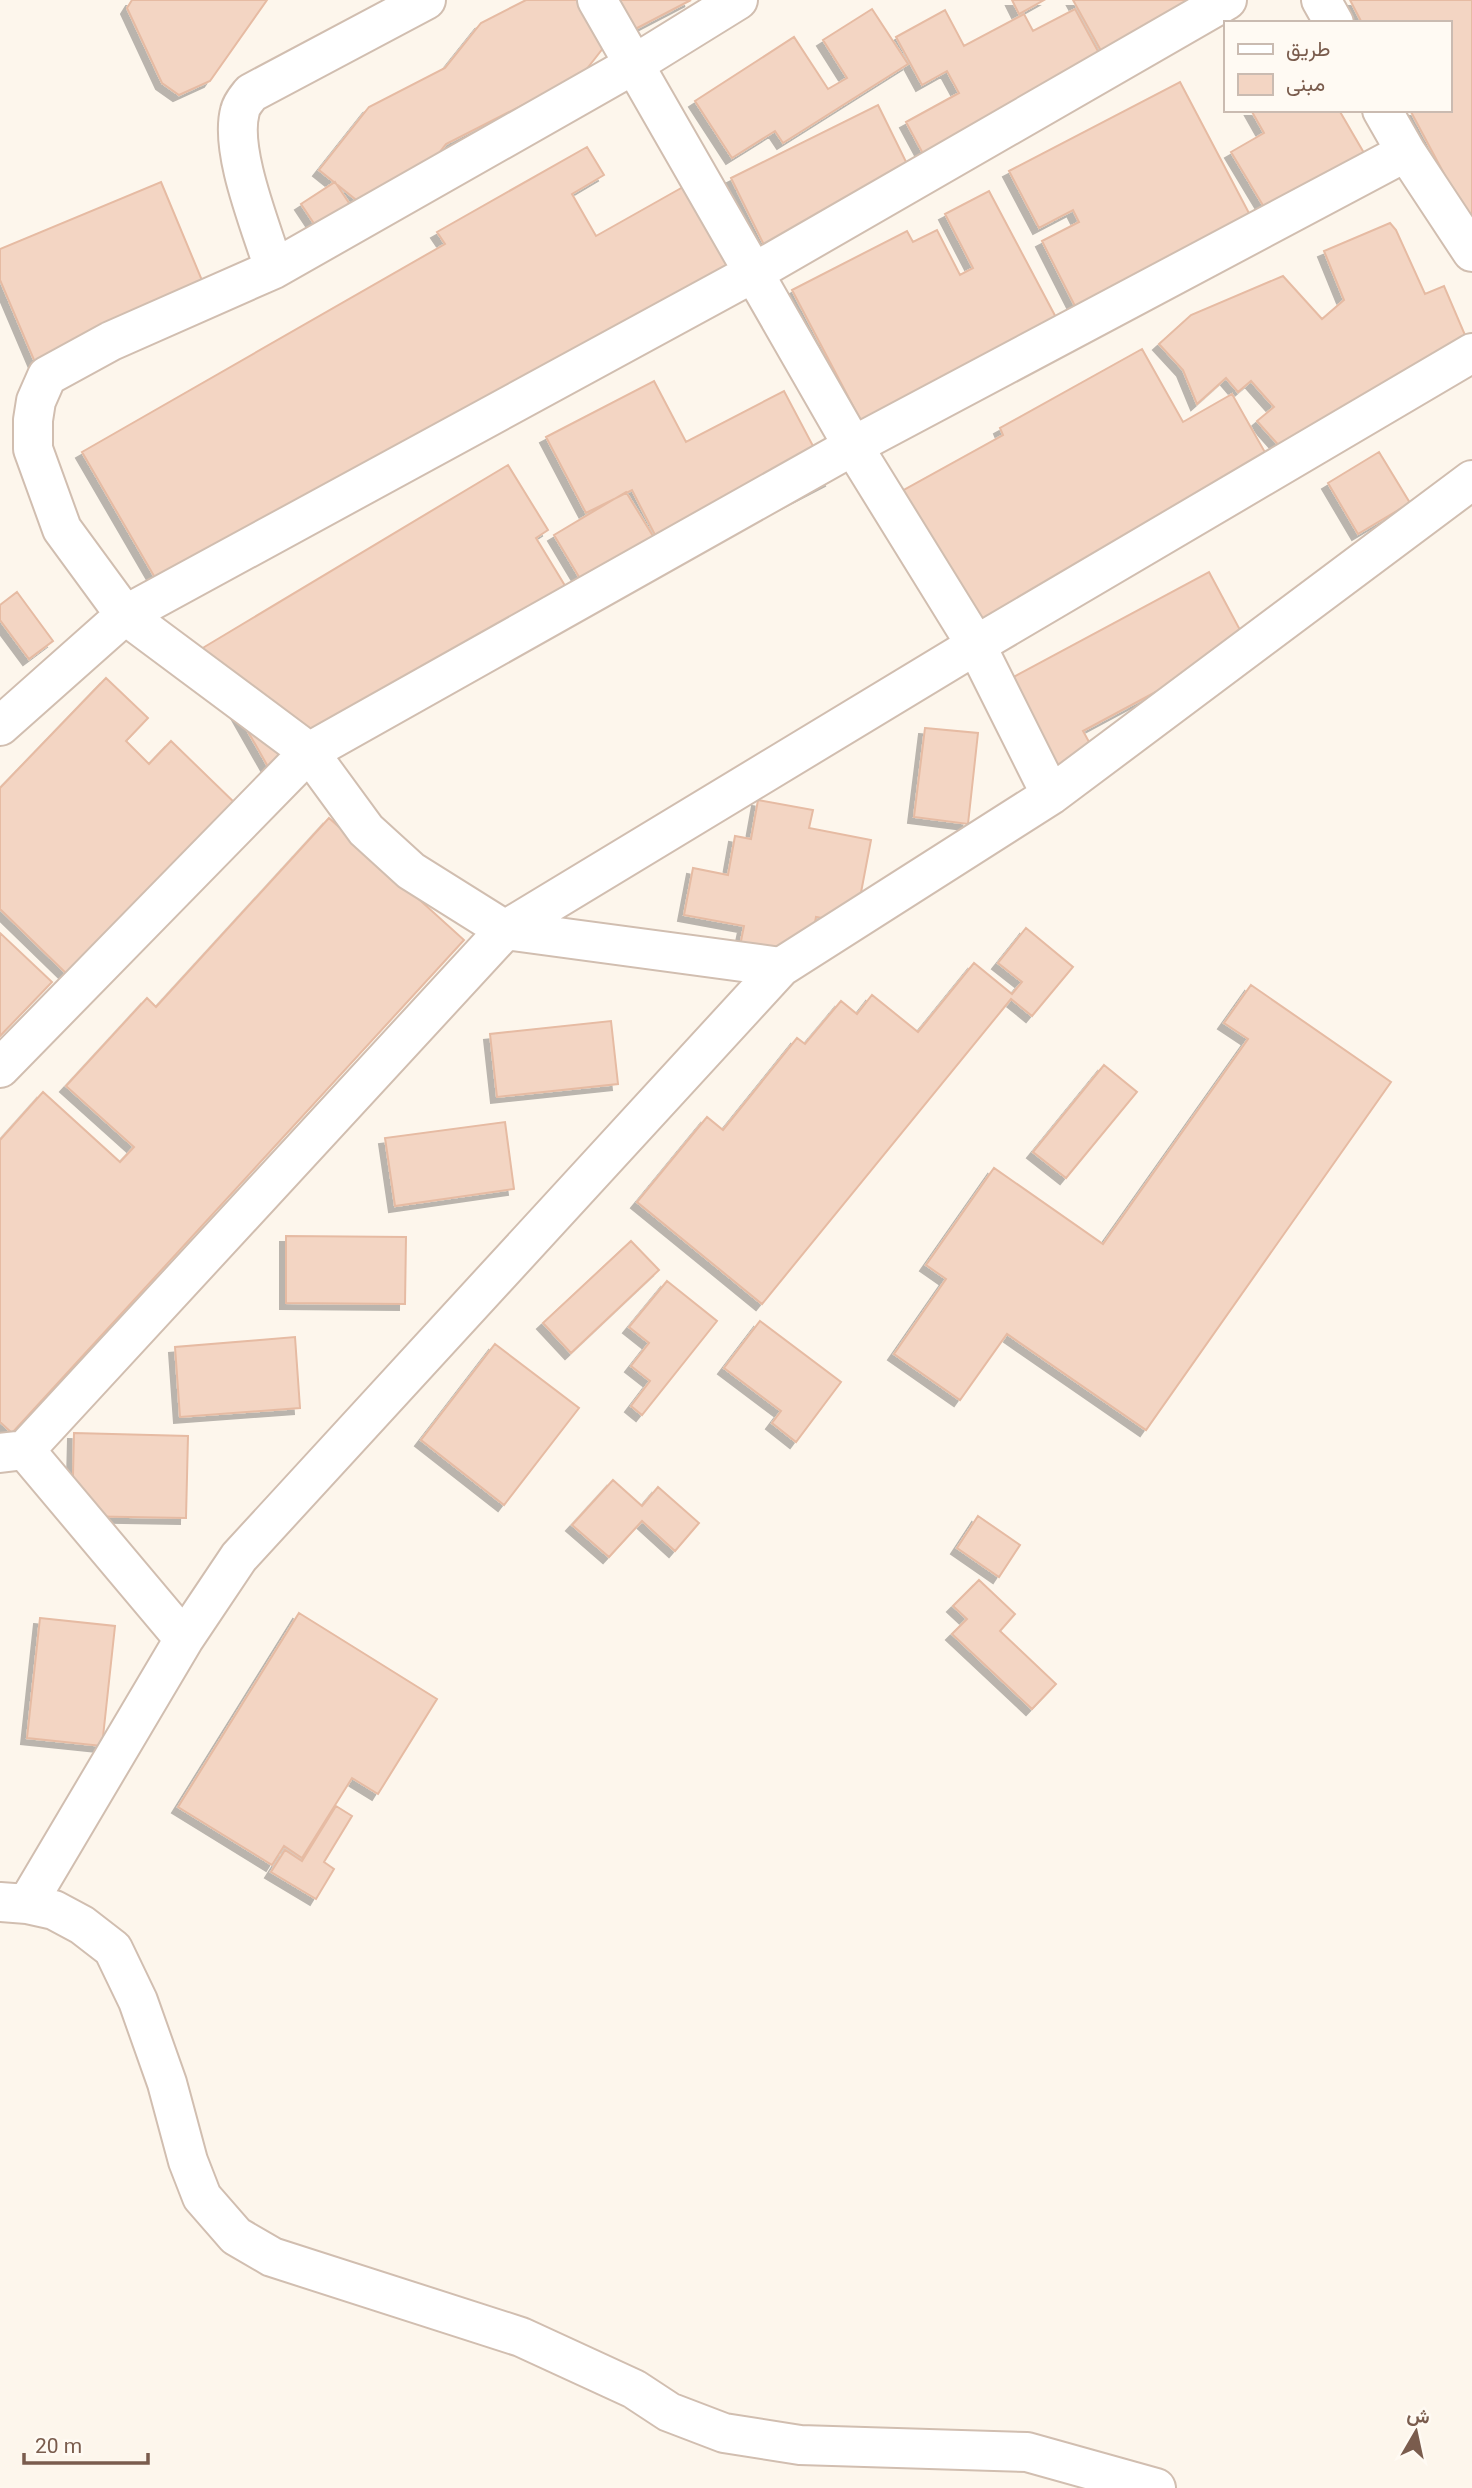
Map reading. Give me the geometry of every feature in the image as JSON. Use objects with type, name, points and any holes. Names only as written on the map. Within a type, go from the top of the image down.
[{"type":"street","points":[[274,269],[241,163],[238,127],[240,109],[251,93],[426,0]]},
{"type":"street","points":[[597,0],[853,446],[976,645],[1051,794]]},
{"type":"street","points":[[738,0],[632,65],[274,269],[111,341],[47,376],[36,401],[33,449],[62,529],[125,615],[309,752],[366,830],[411,872],[505,930],[781,967]]},
{"type":"street","points":[[0,726],[125,615],[753,273],[1227,0]]},
{"type":"street","points":[[1321,0],[1333,21]]},
{"type":"street","points":[[1383,112],[1406,152],[1460,209],[1472,252]]},
{"type":"street","points":[[0,1068],[309,752],[853,446],[1406,152]]},
{"type":"street","points":[[184,1639],[13,1452],[505,930],[976,645],[1472,354]]},
{"type":"street","points":[[1156,2488],[1027,2452],[800,2445],[724,2433],[668,2412],[634,2389],[521,2337],[272,2257],[236,2236],[202,2197],[188,2161],[167,2084],[138,2001],[113,1949],[82,1925],[54,1910],[14,1903],[239,1557],[781,967],[1051,794],[1463,494]]},
{"type":"building","points":[[132,0],[267,0],[210,81],[179,95],[162,83],[127,8]]},
{"type":"building","points":[[526,0],[691,0],[620,37],[615,33],[582,75],[446,144],[418,180],[365,207],[319,170],[369,107],[445,68],[481,23]]},
{"type":"building","points":[[1012,0],[1044,0],[1019,14]]},
{"type":"building","points":[[1073,0],[1227,0],[1110,67]]},
{"type":"building","points":[[1350,0],[1472,0],[1472,213],[1466,215],[1411,112],[1451,112],[1451,21],[1361,21]]},
{"type":"building","points":[[872,9],[908,64],[783,143],[775,131],[732,158],[695,101],[794,37],[828,89],[847,78],[823,40]]},
{"type":"building","points":[[1075,9],[1106,66],[927,161],[906,122],[959,93],[947,71],[922,85],[896,37],[945,10],[964,46],[1024,14],[1033,31]]},
{"type":"building","points":[[1180,82],[1261,236],[1077,310],[1042,241],[1079,222],[1073,210],[1039,228],[1009,171]]},
{"type":"building","points":[[878,105],[913,176],[766,249],[731,178]]},
{"type":"building","points":[[1252,112],[1340,112],[1371,165],[1273,222],[1231,152],[1264,133]]},
{"type":"building","points":[[587,147],[604,175],[572,194],[596,236],[683,187],[735,276],[168,600],[82,452],[445,244],[437,232]]},
{"type":"building","points":[[161,182],[211,302],[40,374],[0,280],[0,249]]},
{"type":"building","points":[[335,182],[357,215],[323,237],[301,204]]},
{"type":"building","points":[[989,191],[1060,325],[872,442],[792,290],[907,231],[913,242],[937,230],[960,275],[973,268],[945,214]]},
{"type":"building","points":[[1390,223],[1396,230],[1425,294],[1444,286],[1468,342],[1409,367],[1350,420],[1282,449],[1257,421],[1274,407],[1251,381],[1238,392],[1226,378],[1197,404],[1183,370],[1159,344],[1191,315],[1283,276],[1322,319],[1344,300],[1324,251]]},
{"type":"building","points":[[1142,349],[1183,422],[1232,394],[1275,470],[972,638],[893,496],[1003,435],[1000,428]]},
{"type":"building","points":[[654,381],[686,442],[784,391],[831,480],[670,564],[632,490],[586,513],[546,437]]},
{"type":"building","points":[[1379,452],[1410,503],[1358,534],[1328,483]]},
{"type":"building","points":[[508,465],[548,530],[536,538],[578,607],[279,786],[201,649]]},
{"type":"building","points":[[626,492],[664,554],[591,597],[554,535]]},
{"type":"building","points":[[1209,572],[1247,643],[1083,731],[1099,760],[1048,788],[993,688]]},
{"type":"building","points":[[17,592],[53,641],[29,659],[0,620],[0,605]]},
{"type":"building","points":[[106,678],[148,718],[126,741],[149,764],[171,741],[238,806],[71,978],[0,909],[0,788]]},
{"type":"building","points":[[925,728],[978,733],[968,824],[914,817]]},
{"type":"building","points":[[758,800],[813,810],[809,828],[871,840],[855,924],[816,917],[808,959],[740,946],[744,926],[684,915],[693,868],[728,875],[735,836],[751,839]]},
{"type":"building","points":[[329,818],[464,940],[12,1433],[0,1422],[0,1140],[43,1092],[120,1162],[134,1147],[66,1086],[147,998],[156,1007]]},
{"type":"building","points":[[1026,928],[1073,967],[1032,1016],[1011,999],[762,1304],[637,1202],[707,1117],[723,1130],[797,1038],[805,1044],[841,1001],[857,1014],[872,995],[918,1032],[974,963],[1012,994],[1022,982],[998,963]]},
{"type":"building","points":[[0,933],[52,982],[0,1036]]},
{"type":"building","points":[[1251,985],[1391,1082],[1146,1430],[1007,1334],[960,1400],[894,1354],[946,1279],[926,1265],[994,1168],[1103,1244],[1248,1039],[1224,1023]]},
{"type":"building","points":[[611,1021],[618,1084],[497,1097],[490,1034]]},
{"type":"building","points":[[1104,1065],[1137,1092],[1066,1178],[1033,1152]]},
{"type":"building","points":[[505,1122],[514,1189],[395,1206],[385,1138]]},
{"type":"building","points":[[286,1236],[406,1237],[405,1304],[286,1303]]},
{"type":"building","points":[[631,1241],[659,1270],[571,1353],[543,1323]]},
{"type":"building","points":[[667,1281],[717,1321],[642,1415],[631,1406],[650,1381],[631,1366],[649,1343],[629,1327]]},
{"type":"building","points":[[760,1321],[841,1382],[796,1442],[772,1423],[781,1411],[724,1368]]},
{"type":"building","points":[[295,1337],[300,1408],[180,1417],[175,1347]]},
{"type":"building","points":[[495,1344],[579,1408],[504,1505],[421,1440]]},
{"type":"building","points":[[74,1433],[188,1436],[186,1518],[72,1516]]},
{"type":"building","points":[[613,1480],[642,1506],[658,1487],[699,1523],[675,1551],[642,1521],[609,1557],[572,1525]]},
{"type":"building","points":[[978,1516],[1020,1545],[999,1577],[957,1548]]},
{"type":"building","points":[[979,1580],[1015,1614],[1000,1631],[1056,1684],[1032,1709],[952,1634],[967,1619],[953,1606]]},
{"type":"building","points":[[299,1613],[437,1699],[378,1794],[352,1778],[302,1858],[284,1846],[272,1865],[178,1807]]},
{"type":"building","points":[[40,1618],[115,1626],[102,1746],[27,1738]]},
{"type":"building","points":[[336,1806],[352,1816],[324,1862],[334,1869],[316,1899],[271,1872],[285,1850],[302,1861]]}]
